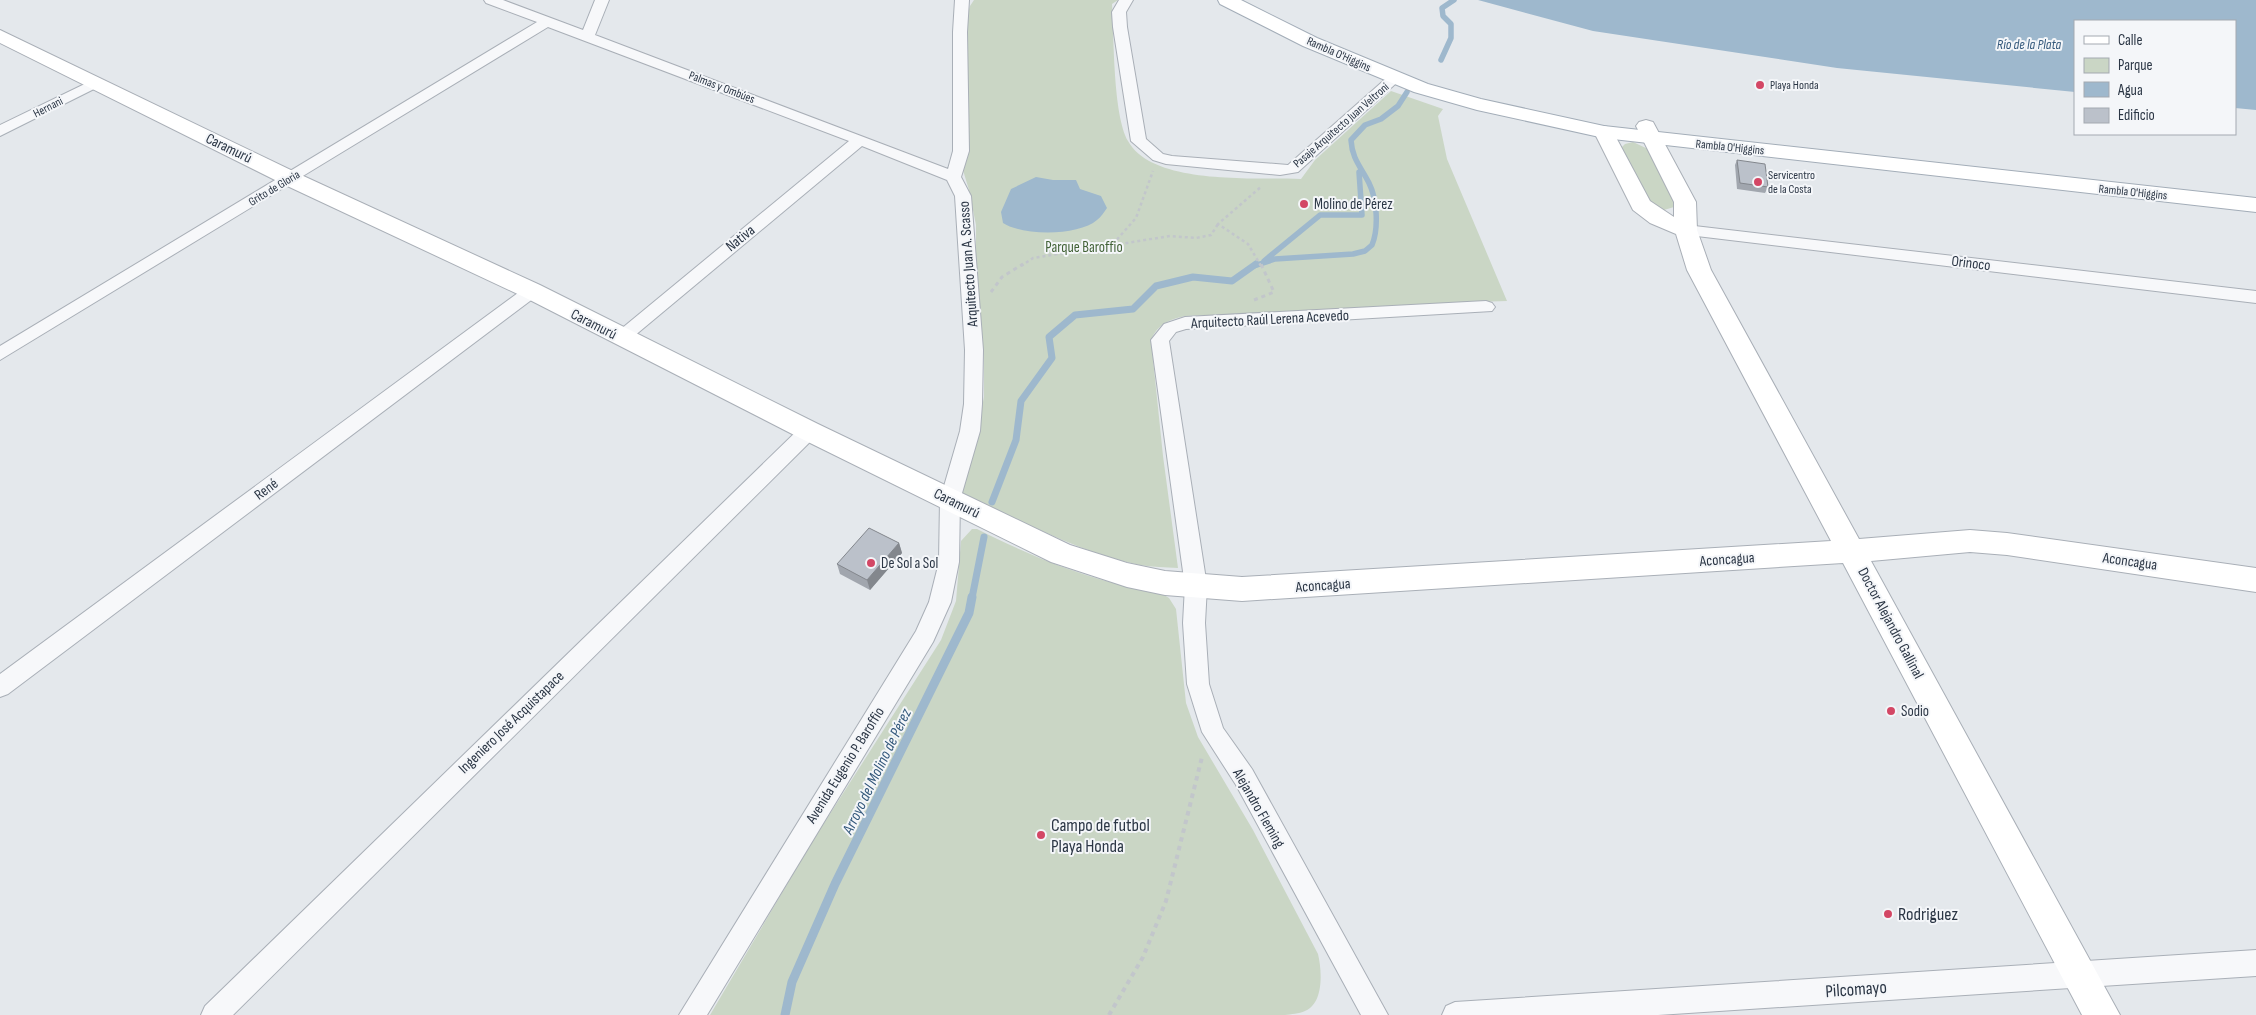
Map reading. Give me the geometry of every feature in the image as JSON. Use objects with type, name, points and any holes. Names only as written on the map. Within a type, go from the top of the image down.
[{"type":"main road","name":"Rambla O'Higgins","points":[[1227,0],[1310,42],[1395,78],[1476,104],[1604,132],[1649,132],[2256,192]]},
{"type":"main road","name":"Rambla O'Higgins","points":[[1254,0],[1371,55],[1436,79],[1542,107],[1649,132],[2256,205]]},
{"type":"main road","name":"Caramurú","points":[[0,36],[291,179],[532,291],[621,338],[1061,554],[1127,575],[1196,586]]},
{"type":"main road","points":[[1604,132],[1641,205],[1658,218],[1686,230]]},
{"type":"main road","name":"Doctor Alejandro Gallinal","points":[[1649,132],[1684,202],[1686,230],[1699,270],[2102,1015]]},
{"type":"main road","name":"Aconcagua","points":[[1196,586],[1242,589],[1277,588],[1852,551],[1970,541],[2007,544],[2256,580]]},
{"type":"street","name":"Palmas y Ombúes","points":[[491,0],[953,177]]},
{"type":"street","points":[[588,36],[602,0]]},
{"type":"street","points":[[953,177],[961,151],[960,32],[962,0]]},
{"type":"street","name":"Pasaje Arquitecto Juan Veltroni","points":[[1126,0],[1119,12],[1120,27],[1139,141],[1158,157],[1185,163],[1280,170],[1292,169],[1299,165],[1395,78]]},
{"type":"street","name":"Grito de Gloria","points":[[0,354],[291,179],[548,21]]},
{"type":"street","name":"Hernani","points":[[0,131],[95,83]]},
{"type":"street","name":"Nativa","points":[[621,338],[860,140]]},
{"type":"street","name":"Arquitecto Juan A. Scasso","points":[[950,500],[970,431],[973,404],[972,319],[963,196],[953,177]]},
{"type":"street","name":"Orinoco","points":[[1686,230],[2256,297]]},
{"type":"street","name":"René","points":[[0,687],[532,291]]},
{"type":"street","name":"Arquitecto Raúl Lerena Acevedo","points":[[1196,586],[1160,340],[1164,333],[1170,328],[1185,323],[1486,308]]},
{"type":"street","name":"Ingeniero José Acquistapace","points":[[214,1015],[809,431]]},
{"type":"street","name":"Avenida Eugenio P. Baroffio","points":[[692,1015],[924,636],[940,602],[949,562],[950,500]]},
{"type":"street","name":"Alejandro Fleming","points":[[1196,586],[1194,623],[1198,684],[1213,732],[1244,778],[1375,1015]]},
{"type":"street","name":"Pilcomayo","points":[[1455,1015],[2256,963]]},
{"type":"path","points":[[1113,244],[1136,218],[1158,157]]},
{"type":"path","points":[[972,319],[1002,278],[1033,258],[1170,236],[1196,238],[1211,235],[1218,224],[1280,170]]},
{"type":"path","points":[[1218,224],[1248,244],[1268,276]]},
{"type":"path","points":[[1109,1015],[1143,957],[1166,901],[1195,792],[1209,722]]},
{"type":"green space","name":"Parque Baroffio","points":[[974,0],[1118,0],[1112,4],[1117,95],[1123,129],[1128,141],[1141,155],[1159,166],[1182,172],[1233,178],[1301,179],[1315,160],[1391,91],[1443,109],[1438,116],[1447,159],[1507,301],[1444,303],[1389,308],[1185,316],[1160,326],[1151,340],[1163,456],[1178,568],[1140,565],[1093,552],[1048,534],[960,492],[974,447],[984,397],[984,357],[976,268],[976,225],[962,167],[965,22]]},
{"type":"green space","points":[[1633,142],[1648,149],[1678,202],[1674,207],[1664,210],[1652,207],[1621,148],[1625,144]]},
{"type":"green space","points":[[972,529],[977,529],[1044,560],[1088,576],[1161,593],[1169,598],[1176,609],[1186,703],[1198,737],[1253,830],[1318,954],[1321,977],[1319,994],[1311,1007],[1303,1012],[1285,1015],[710,1015],[812,842],[941,640],[956,601],[961,541]]},
{"type":"water","name":"Río de la Plata","points":[[1478,0],[2256,0],[2256,110],[2236,108],[2236,20],[2074,20],[2074,92],[1837,68],[1593,31]]},
{"type":"water","points":[[1036,177],[1053,180],[1076,180],[1080,189],[1101,196],[1107,208],[1098,219],[1089,225],[1065,231],[1037,232],[1012,227],[1003,223],[1001,212],[1011,189]]},
{"type":"building","points":[[1737,160],[1765,164],[1768,187],[1740,183]]},
{"type":"building","name":"De Sol a Sol","points":[[869,528],[899,543],[867,580],[837,564]]},
{"type":"waterway","name":"Arroyo del Molino de Pérez","points":[[1441,60],[1451,38],[1451,24],[1443,16],[1442,8],[1454,0]]},
{"type":"waterway","name":"Arroyo del Molino de Pérez","points":[[1254,266],[1275,259],[1353,254],[1365,251],[1372,245],[1376,230],[1374,197],[1369,183],[1355,158],[1351,140],[1365,125],[1381,119],[1398,106],[1407,92]]},
{"type":"waterway","points":[[1264,261],[1320,215],[1362,215],[1359,172]]},
{"type":"waterway","name":"Arroyo del Molino de Pérez","points":[[992,502],[1016,440],[1021,401],[1052,358],[1049,337],[1075,315],[1133,309],[1156,286],[1193,277],[1232,281],[1256,264]]},
{"type":"waterway","name":"Arroyo del Molino de Pérez","points":[[972,598],[984,537]]},
{"type":"waterway","name":"Arroyo del Molino de Pérez","points":[[785,1015],[792,982],[835,884],[969,613],[972,597]]},
{"type":"place","name":"Playa Honda","points":[[1760,85]]},
{"type":"place","name":"Servicentro de la Costa","points":[[1758,182]]},
{"type":"place","name":"Molino de Pérez","points":[[1304,204]]},
{"type":"place","name":"De Sol a Sol","points":[[871,563]]},
{"type":"place","name":"Sodio","points":[[1891,711]]},
{"type":"place","name":"Campo de futbol Playa Honda","points":[[1041,835]]},
{"type":"place","name":"Rodriguez","points":[[1888,914]]}]
